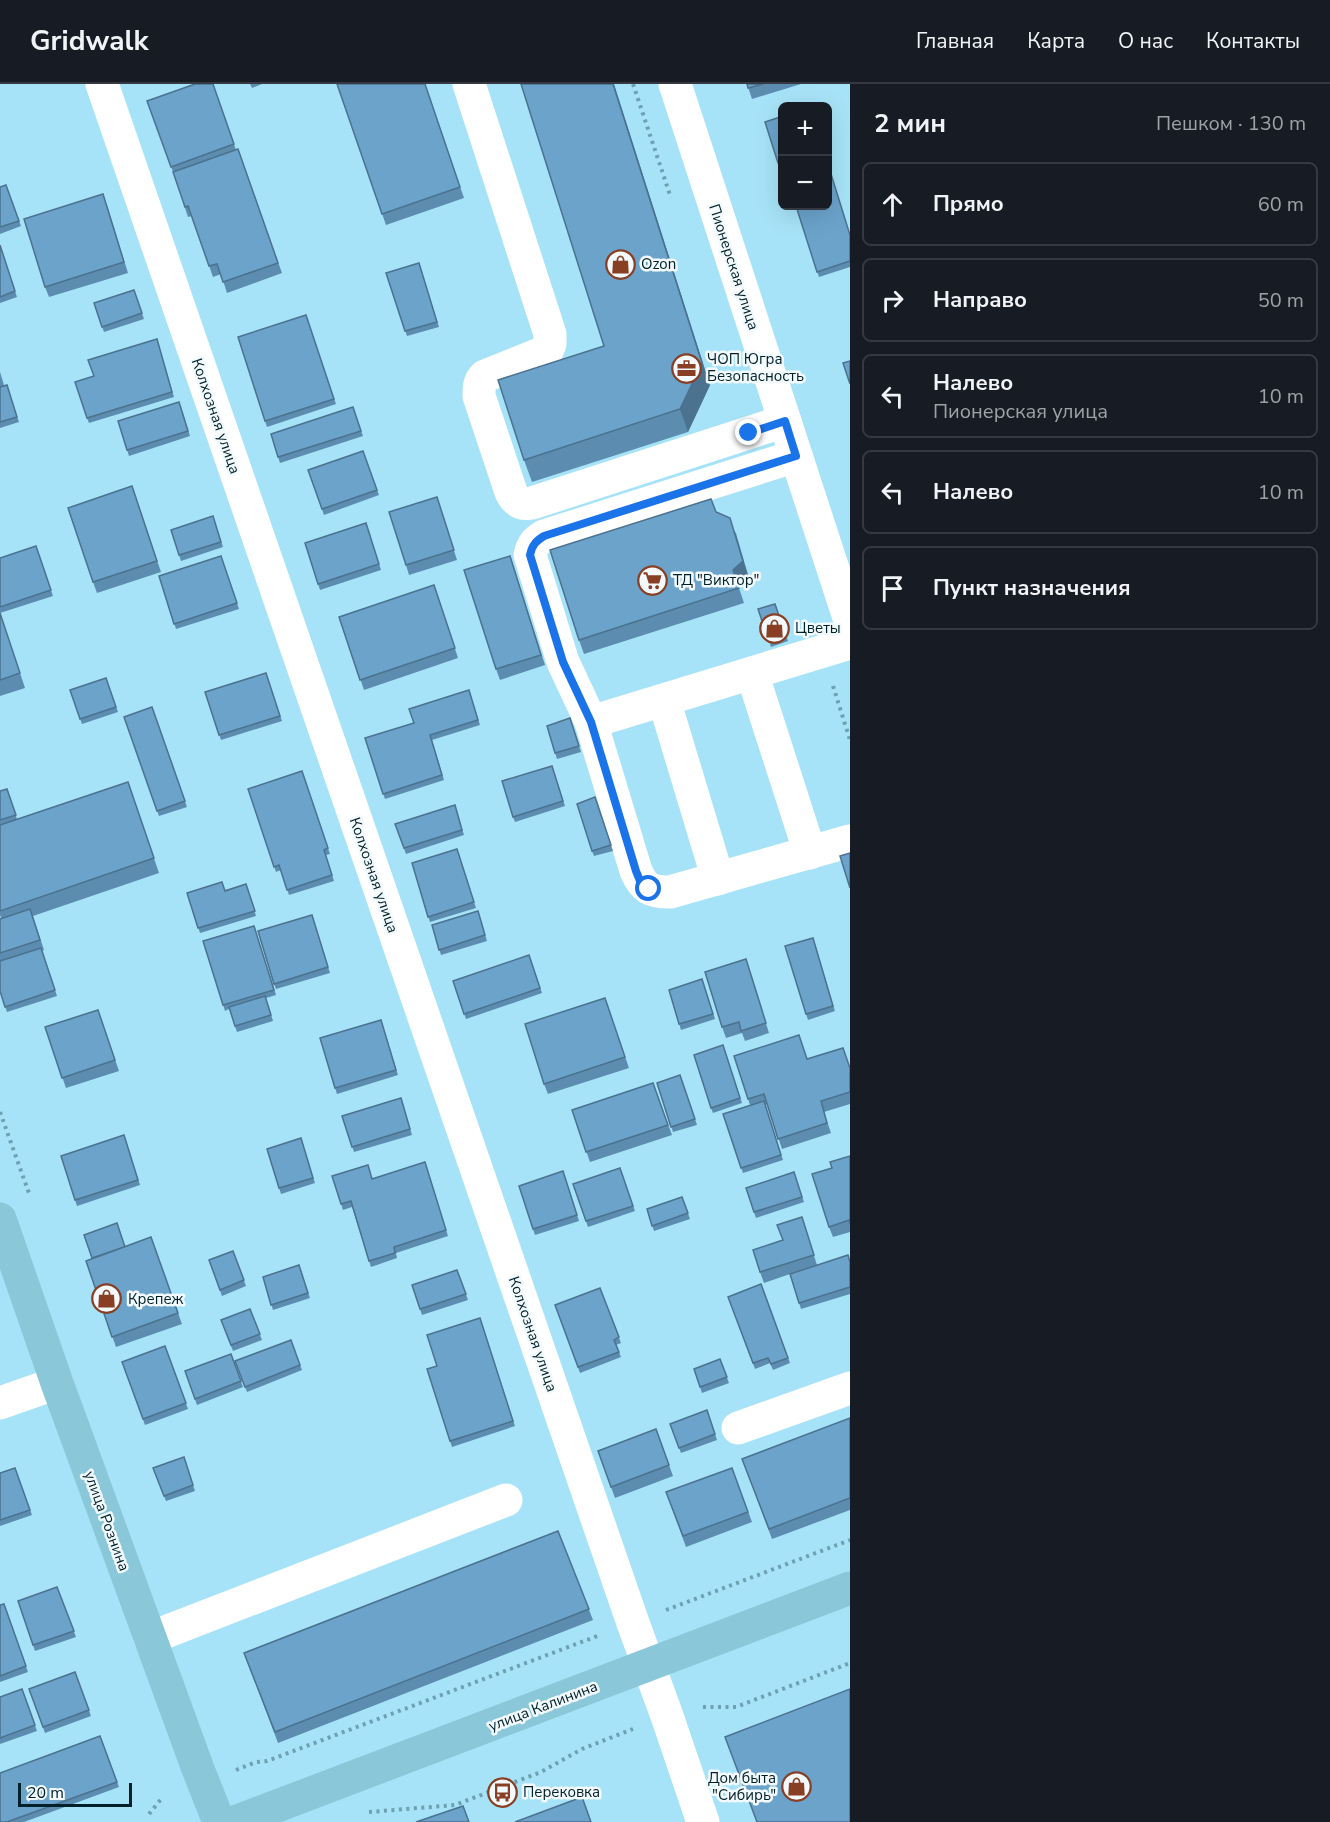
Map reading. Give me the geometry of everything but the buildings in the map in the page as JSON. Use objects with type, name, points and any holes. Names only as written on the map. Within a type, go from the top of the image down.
[{"type":"main road","name":"улица Рознина","points":[[0,1219],[57,1383],[219,1822]]},
{"type":"main road","name":"улица Калинина","points":[[235,1822],[850,1588]]},
{"type":"street","name":"Колхозная улица","points":[[102,84],[703,1822]]},
{"type":"street","points":[[469,84],[550,334],[547,351],[485,376],[478,387],[514,498],[525,504],[785,421]]},
{"type":"street","name":"Пионерская улица","points":[[675,84],[850,621]]},
{"type":"street","points":[[796,456],[544,536],[536,541],[530,555],[563,662],[591,722],[640,881],[649,889],[670,892],[850,841]]},
{"type":"street","points":[[591,722],[850,643]]},
{"type":"street","points":[[752,673],[810,853]]},
{"type":"street","points":[[664,700],[718,879]]},
{"type":"street","points":[[0,1403],[57,1383]]},
{"type":"street","points":[[738,1428],[850,1388]]},
{"type":"street","points":[[150,1638],[506,1500]]},
{"type":"path","points":[[235,1770],[256,1762],[267,1761],[850,1540]]},
{"type":"path","points":[[367,1812],[455,1805],[541,1772],[582,1749],[692,1707],[736,1707],[850,1663]]},
{"type":"path","points":[[149,1814],[162,1798]]},
{"type":"place","name":"Ozon","points":[[620,264]]},
{"type":"place","name":"ЧОП Югра Безопасность","points":[[686,368]]},
{"type":"place","name":"ТД \"Виктор\"","points":[[652,580]]},
{"type":"place","name":"Цветы","points":[[774,628]]},
{"type":"place","name":"Крепеж","points":[[107,1299]]},
{"type":"place","name":"Дом быта \"Сибирь\"","points":[[797,1787]]},
{"type":"place","name":"Перековка","points":[[502,1792]]},
{"type":"route","points":[[649,889],[640,881],[636,871],[591,722],[563,662],[530,555],[536,541],[544,536],[796,456],[785,421],[749,433]]}]
